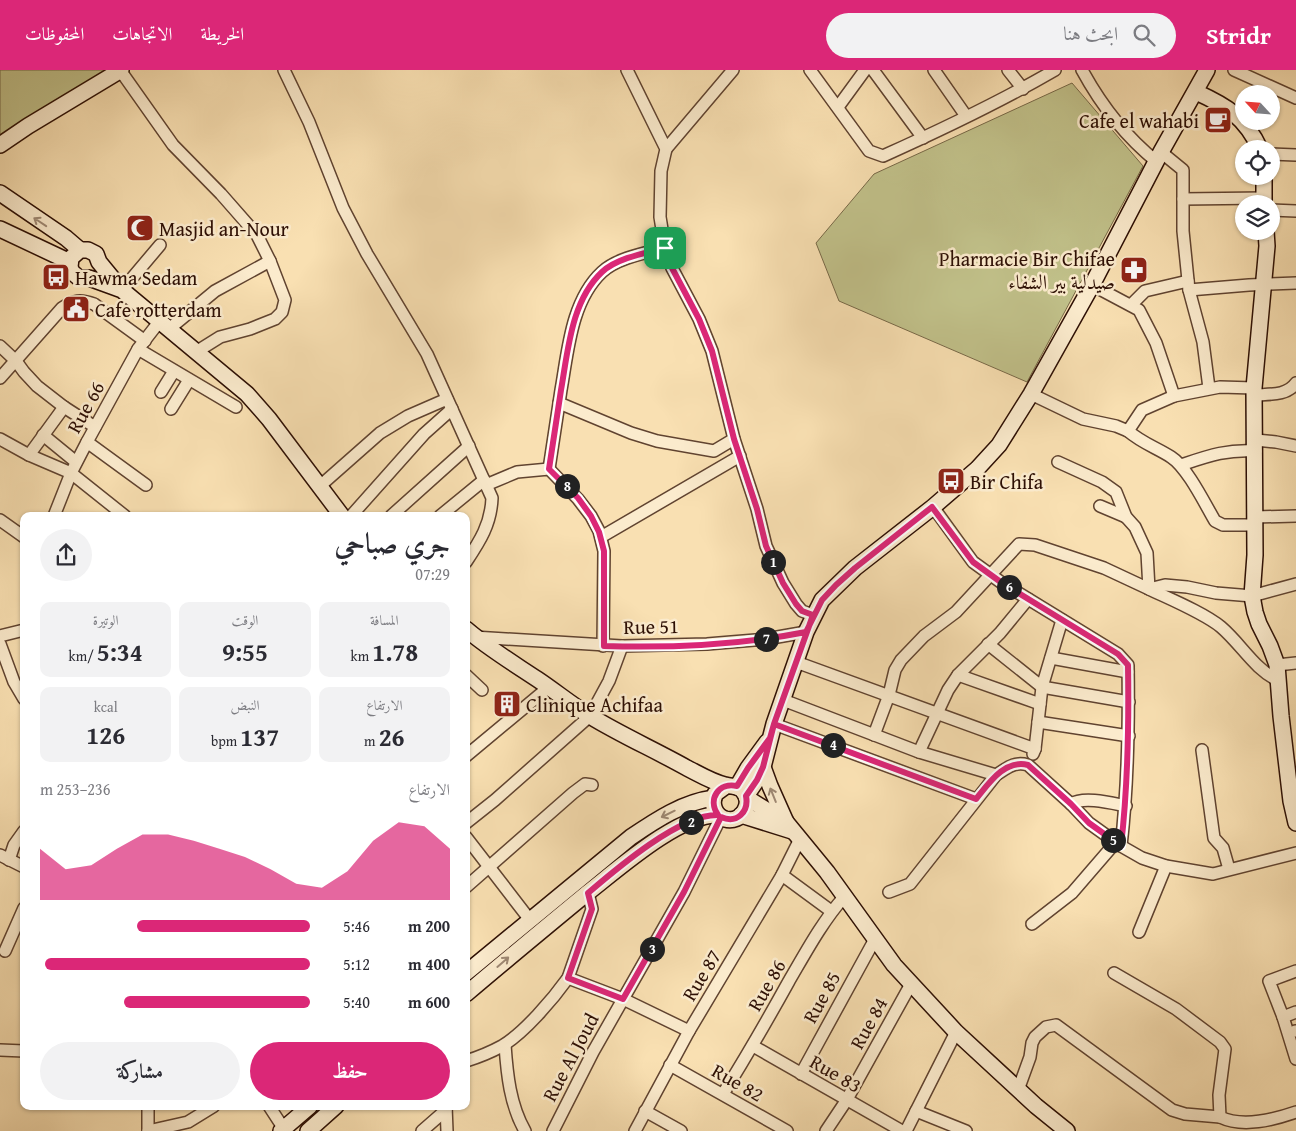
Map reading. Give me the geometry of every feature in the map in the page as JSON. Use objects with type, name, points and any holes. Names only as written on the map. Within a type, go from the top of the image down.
[{"type":"street","points":[[0,145],[121,70],[173,145],[221,194],[257,235],[270,261],[285,300],[282,312],[266,324],[220,336],[196,352]]},
{"type":"street","points":[[284,70],[309,122],[342,208],[427,354],[492,498],[492,514],[470,555]]},
{"type":"street","points":[[627,70],[666,149]]},
{"type":"street","points":[[733,70],[666,149],[661,171],[660,217],[665,248],[672,268],[699,319],[712,351],[734,439],[770,554],[783,583],[796,604],[802,611],[813,615]]},
{"type":"street","points":[[810,70],[869,152],[883,156],[1023,89],[1055,70]]},
{"type":"street","points":[[838,107],[865,70]]},
{"type":"street","points":[[873,70],[923,138]]},
{"type":"street","points":[[1008,70],[1023,89]]},
{"type":"street","points":[[1082,70],[1101,101],[1137,146],[1183,170],[1183,231],[1189,286],[1203,342],[1208,388]]},
{"type":"street","points":[[720,816],[713,806],[731,793],[757,780],[763,767],[774,724],[806,632],[822,600],[855,568],[977,469],[999,445],[1031,394],[1092,285],[1207,70]]},
{"type":"street","points":[[1234,70],[1296,98]]},
{"type":"street","points":[[936,71],[966,116]]},
{"type":"street","points":[[1196,92],[1221,103],[1246,124],[1255,140]]},
{"type":"street","points":[[1280,154],[1296,155]]},
{"type":"street","points":[[0,193],[66,238],[80,250]]},
{"type":"street","points":[[1183,199],[1235,202]]},
{"type":"street","points":[[1280,207],[1296,211]]},
{"type":"street","points":[[0,229],[70,262]]},
{"type":"street","points":[[1267,240],[1254,391],[1256,446],[1254,477],[1255,556],[1252,596],[1259,624],[1277,665],[1291,801],[1296,823]]},
{"type":"street","points":[[122,290],[160,245]]},
{"type":"street","points":[[549,469],[568,350],[574,323],[585,294],[602,272],[625,258],[665,248]]},
{"type":"street","points":[[122,290],[89,278],[84,279],[75,276],[70,262],[73,255],[84,249],[92,252],[122,290],[246,394],[269,419],[340,512]]},
{"type":"street","name":"Rue 66","points":[[56,512],[76,462],[141,345],[164,326],[215,291],[270,261]]},
{"type":"street","points":[[89,278],[98,270],[99,262]]},
{"type":"street","points":[[1132,305],[1145,291],[1189,286],[1296,283]]},
{"type":"street","points":[[1092,285],[1139,310],[1156,343],[1174,396]]},
{"type":"street","points":[[0,378],[62,308],[74,300],[87,301],[94,304],[174,371],[236,407]]},
{"type":"street","points":[[0,346],[16,361],[37,386],[64,408],[95,427]]},
{"type":"street","points":[[161,392],[174,371]]},
{"type":"street","points":[[171,409],[190,380]]},
{"type":"street","points":[[1128,431],[1142,410],[1174,396],[1208,388],[1232,386],[1278,394],[1291,392],[1296,383]]},
{"type":"street","points":[[1031,394],[1083,419],[1116,426],[1128,431],[1139,440],[1172,457],[1181,466],[1215,521],[1223,526],[1296,516]]},
{"type":"street","points":[[559,403],[631,433],[657,441],[714,451],[734,439]]},
{"type":"street","points":[[320,486],[380,433],[408,416],[450,404]]},
{"type":"street","points":[[347,512],[424,434],[450,404]]},
{"type":"street","points":[[29,455],[64,408]]},
{"type":"street","points":[[44,436],[76,462]]},
{"type":"street","points":[[0,439],[29,455],[71,473],[120,512]]},
{"type":"street","points":[[87,442],[146,485]]},
{"type":"street","points":[[1181,466],[1218,453],[1276,442],[1296,446]]},
{"type":"street","points":[[395,512],[468,446]]},
{"type":"street","points":[[600,538],[740,456]]},
{"type":"street","points":[[1058,462],[1102,482],[1116,492],[1126,517],[1135,528],[1147,553],[1149,589]]},
{"type":"street","points":[[445,512],[485,482],[517,472],[549,469],[568,487],[591,516],[599,532],[604,551],[604,646]]},
{"type":"street","points":[[1100,506],[1126,517]]},
{"type":"street","points":[[932,507],[973,562],[991,576],[1118,654],[1128,665],[1129,736],[1126,806],[1118,844],[1072,893],[1032,924]]},
{"type":"street","points":[[0,520],[20,535]]},
{"type":"street","points":[[874,735],[889,695],[895,670],[901,660],[924,636],[956,612],[1019,544],[1035,545],[1104,568],[1218,625],[1255,664],[1279,681]]},
{"type":"street","points":[[1149,589],[1165,585],[1216,593],[1252,596],[1296,584]]},
{"type":"street","points":[[919,752],[948,690],[958,675],[1028,599]]},
{"type":"street","points":[[1028,765],[1035,749],[1042,687],[1062,620]]},
{"type":"street","points":[[0,636],[20,631]]},
{"type":"street","name":"Rue 51","points":[[470,635],[622,646],[716,643],[766,639],[806,632]]},
{"type":"street","points":[[470,636],[549,686],[590,716],[698,774],[793,831]]},
{"type":"street","points":[[0,644],[20,693]]},
{"type":"street","points":[[988,644],[1042,687],[1129,702]]},
{"type":"street","points":[[470,820],[590,716],[609,681],[622,646]]},
{"type":"street","points":[[1051,658],[1128,672]]},
{"type":"street","points":[[796,662],[1035,749]]},
{"type":"street","points":[[1277,665],[1296,663]]},
{"type":"street","points":[[958,675],[1040,704]]},
{"type":"street","points":[[470,680],[482,690]]},
{"type":"street","points":[[470,753],[549,686]]},
{"type":"street","points":[[783,700],[919,752],[996,776]]},
{"type":"street","points":[[1038,722],[1129,736]]},
{"type":"street","points":[[774,724],[976,799]]},
{"type":"street","points":[[470,970],[631,837],[654,821],[688,805],[731,793],[770,738]]},
{"type":"street","points":[[1202,750],[1214,838],[1223,848],[1229,869]]},
{"type":"street","points":[[889,892],[910,884],[996,776],[1011,765],[1021,763],[1028,765],[1089,823],[1118,844],[1142,858],[1166,866],[1213,874],[1296,853]]},
{"type":"street","points":[[763,767],[770,786],[793,831],[894,965],[956,1032],[1018,1090],[1067,1131]]},
{"type":"street","points":[[470,883],[585,784],[592,785]]},
{"type":"street","points":[[470,991],[631,857],[696,819],[710,814],[732,819],[741,815],[746,808],[731,793]]},
{"type":"street","points":[[1071,804],[1077,800],[1108,802],[1126,806]]},
{"type":"street","points":[[741,815],[793,831]]},
{"type":"street","name":"Rue Al Joud","points":[[553,1131],[593,1052],[684,892],[720,816]]},
{"type":"street","name":"Rue 87","points":[[635,1131],[689,1031],[782,875],[793,831]]},
{"type":"street","points":[[20,837],[4,857],[20,865]]},
{"type":"street","points":[[470,842],[530,920]]},
{"type":"street","points":[[1139,932],[1166,866]]},
{"type":"street","points":[[782,875],[831,911]]},
{"type":"street","points":[[470,1060],[504,1045],[545,1007],[568,978],[592,909],[588,893]]},
{"type":"street","name":"Rue 86","points":[[723,1094],[753,1046],[804,954],[831,911],[844,897]]},
{"type":"street","points":[[5,950],[20,917]]},
{"type":"street","name":"Rue 85","points":[[800,1074],[875,939]]},
{"type":"street","points":[[1295,1054],[1269,981],[1296,971]]},
{"type":"street","points":[[1114,973],[1176,1009],[1220,1042],[1224,1049],[1219,1095],[1220,1117]]},
{"type":"street","points":[[568,978],[623,999],[689,1031]]},
{"type":"street","name":"Rue 84","points":[[826,1131],[846,1101],[911,984]]},
{"type":"street","points":[[1283,1016],[1296,1012]]},
{"type":"street","points":[[1018,1090],[1035,1037],[1046,1027],[1056,1026],[1172,1110],[1185,1114],[1220,1117],[1236,1122],[1250,1122],[1296,1112]]},
{"type":"street","points":[[906,1131],[956,1032]]},
{"type":"street","points":[[504,1045],[512,1100],[518,1120],[525,1131]]},
{"type":"street","name":"Rue 83","points":[[753,1046],[846,1101],[902,1131]]},
{"type":"street","points":[[0,1050],[20,1051]]},
{"type":"street","name":"Rue 82","points":[[670,1065],[786,1131]]},
{"type":"street","points":[[148,1110],[148,1131],[188,1122],[208,1110]]},
{"type":"street","points":[[271,1110],[282,1130],[305,1110]]},
{"type":"street","points":[[308,1131],[332,1110]]},
{"type":"street","points":[[422,1131],[444,1110]]},
{"type":"street","points":[[446,1110],[448,1131]]},
{"type":"street","points":[[645,1111],[680,1131]]},
{"type":"street","points":[[916,1111],[966,1131]]},
{"type":"green space","points":[[0,70],[108,70],[0,136]]},
{"type":"green space","points":[[1072,83],[1143,166],[1027,382],[839,301],[816,243],[874,174]]},
{"type":"place","name":"Cafe el wahabi","points":[[1218,120]]},
{"type":"place","name":"Masjid an-Nour","points":[[140,228]]},
{"type":"place","name":"Pharmacie Bir Chifae صيدلية بير الشفاء","points":[[1134,270]]},
{"type":"place","name":"Hawma Sedam","points":[[56,277]]},
{"type":"place","name":"Cafe rotterdam","points":[[76,309]]},
{"type":"place","name":"Bir Chifa","points":[[951,481]]},
{"type":"place","name":"Clinique Achifaa","points":[[507,704]]},
{"type":"route","points":[[665,248],[625,258],[602,272],[585,294],[574,323],[568,350],[549,469],[578,498],[591,516],[599,532],[604,551],[604,646],[707,644],[766,639],[806,632],[822,600],[836,585],[932,507],[973,562],[1002,583],[1118,654],[1128,665],[1129,725],[1126,806],[1121,846],[1089,823],[1028,765],[1021,763],[1011,765],[996,776],[976,799],[774,724],[763,767],[746,796],[747,803],[744,812],[737,818],[726,819],[721,817],[684,892],[623,999],[568,978],[592,909],[588,893],[631,857],[681,826],[710,814],[718,815],[713,806],[715,794],[722,787],[737,786],[770,738],[774,724],[806,632],[813,615],[802,611],[796,604],[783,583],[766,546],[757,509],[734,439],[712,351],[699,319],[672,268],[665,248]]}]
